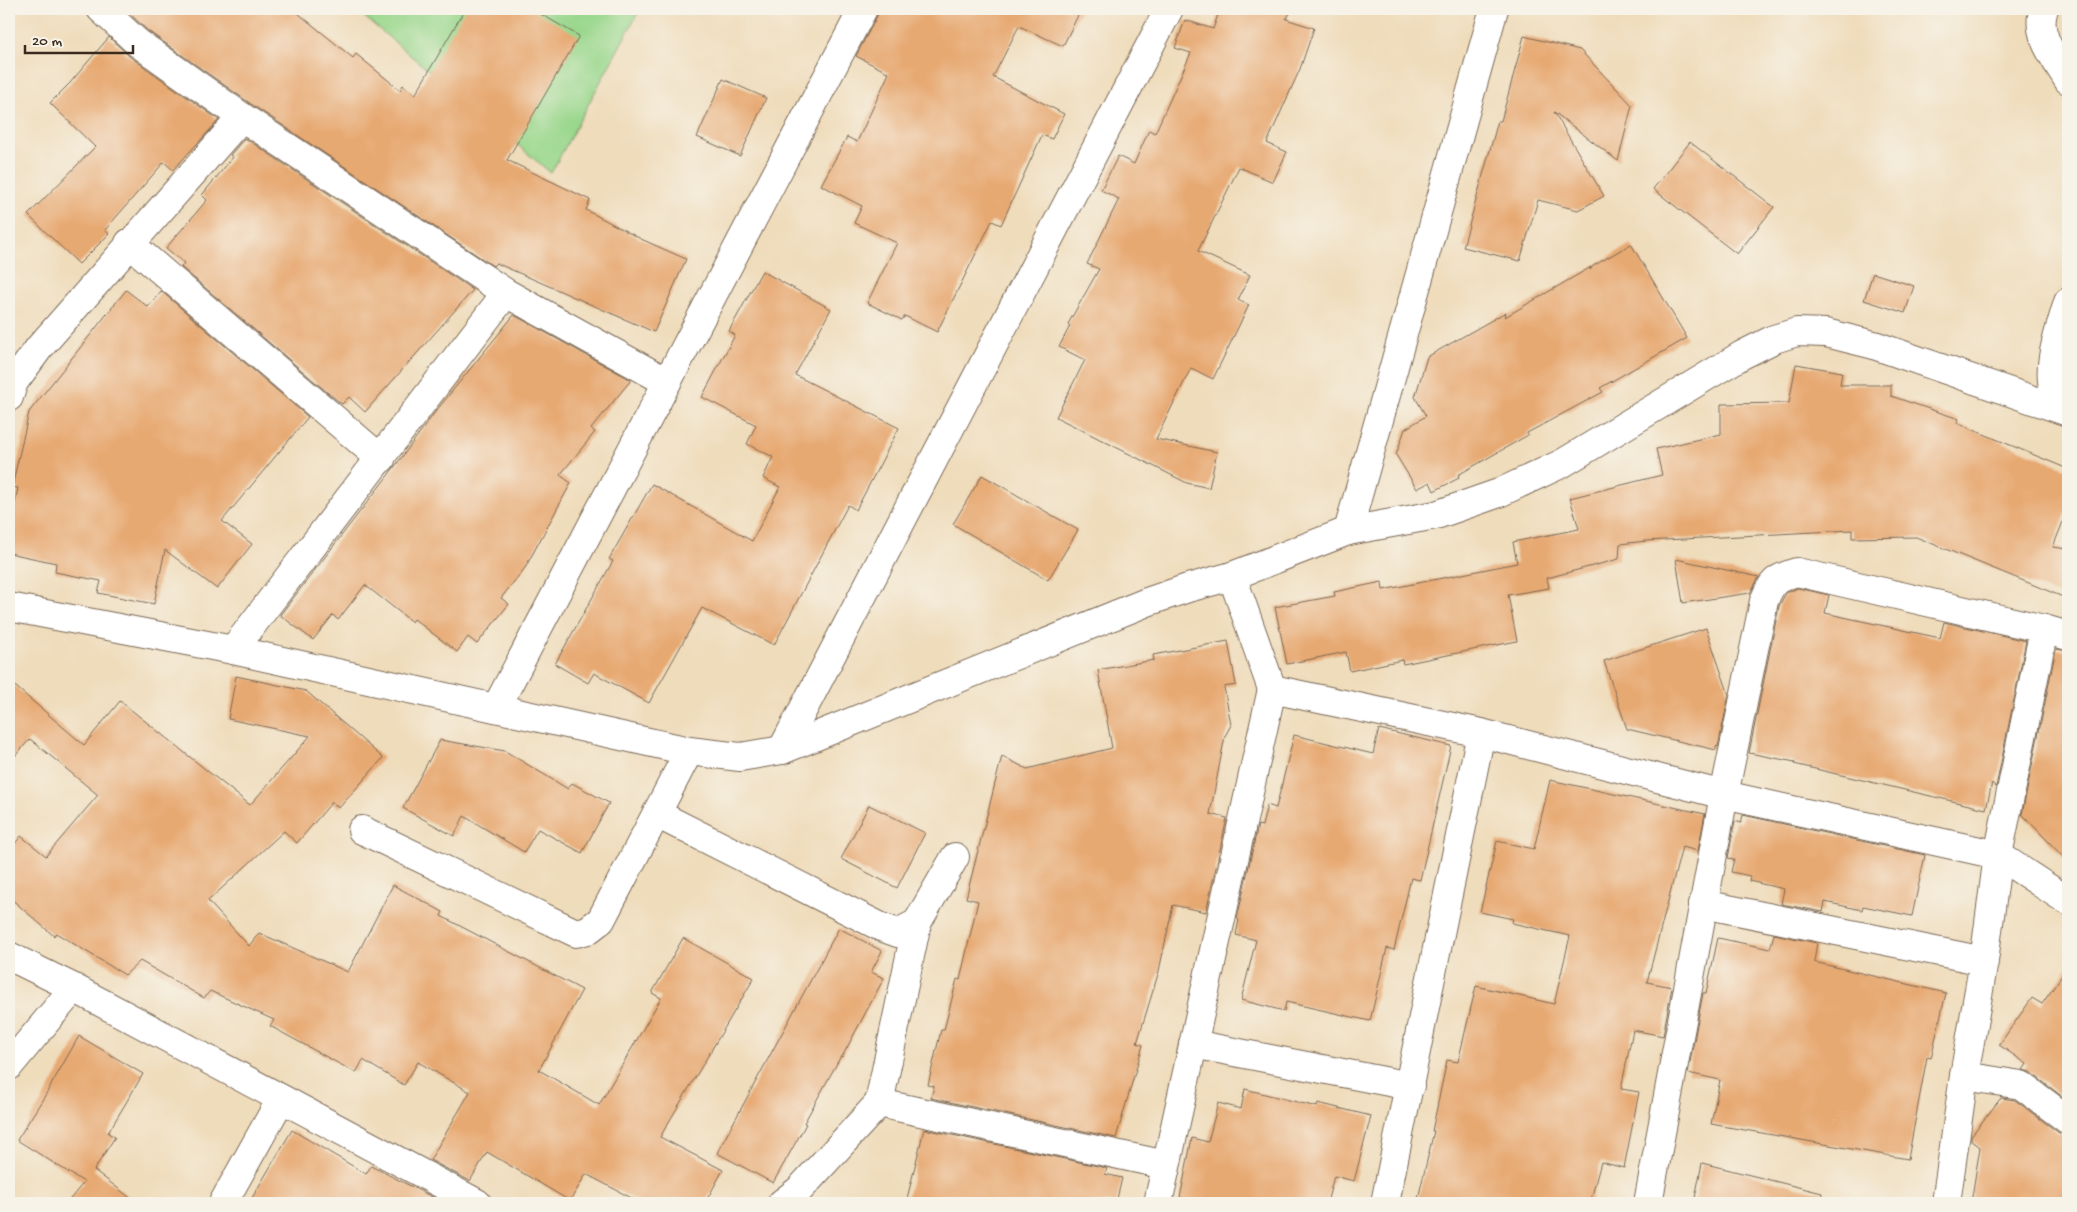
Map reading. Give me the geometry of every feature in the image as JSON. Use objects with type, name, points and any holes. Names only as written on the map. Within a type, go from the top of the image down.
[{"type":"street","points":[[101,9],[138,43],[242,117],[506,293],[667,382]]},
{"type":"street","points":[[496,708],[863,9]]},
{"type":"street","points":[[782,750],[1169,9]]},
{"type":"street","points":[[1348,531],[1494,9]]},
{"type":"street","points":[[2040,11],[2043,36],[2068,80]]},
{"type":"street","points":[[9,397],[14,382],[39,348],[129,243],[242,117]]},
{"type":"street","points":[[129,243],[381,459]]},
{"type":"street","points":[[234,650],[506,293]]},
{"type":"street","points":[[2065,411],[2052,387],[2052,368],[2059,331],[2068,302]]},
{"type":"street","points":[[9,607],[234,650],[689,752],[740,756],[782,750],[1147,602],[1232,576],[1348,531],[1436,514],[1499,493],[1563,462],[1742,355],[1774,339],[1797,332],[1826,333],[1874,345],[2065,411]]},
{"type":"street","points":[[1648,1203],[1724,795],[1764,601],[1770,586],[1780,577],[1797,572],[2056,633],[1998,854],[1984,961],[1964,1076],[1946,1203]]},
{"type":"street","points":[[1158,1203],[1272,689],[1232,576]]},
{"type":"street","points":[[1272,689],[1481,733],[1724,795],[1998,854],[2068,900]]},
{"type":"street","points":[[1385,1203],[1481,733]]},
{"type":"street","points":[[362,830],[576,933],[588,930],[601,920],[689,752]]},
{"type":"street","points":[[658,814],[881,927],[898,934],[917,923]]},
{"type":"street","points":[[782,1203],[799,1190],[879,1103],[917,923],[954,857]]},
{"type":"street","points":[[1703,904],[1984,961]]},
{"type":"street","points":[[9,956],[74,988],[476,1203]]},
{"type":"street","points":[[9,1066],[74,988]]},
{"type":"street","points":[[1193,1044],[1410,1086]]},
{"type":"street","points":[[1964,1076],[2021,1085],[2068,1120]]},
{"type":"street","points":[[223,1203],[281,1099]]},
{"type":"street","points":[[879,1103],[1166,1165]]},
{"type":"path","points":[[449,9],[457,14]]},
{"type":"green space","points":[[355,9],[640,9],[551,173]]},
{"type":"building","points":[[132,9],[293,9],[353,58],[356,54],[400,90],[403,85],[415,95],[465,9],[532,9],[579,36],[507,160],[590,200],[586,210],[641,239],[686,259],[654,332],[496,263],[493,266],[251,104],[148,31],[129,13]]},
{"type":"building","points":[[879,9],[1081,9],[1063,46],[1019,26],[993,77],[1064,114],[1052,139],[1042,135],[1001,225],[992,221],[937,332],[905,316],[902,320],[867,303],[897,243],[854,223],[862,206],[821,185],[847,137],[857,142],[889,73],[856,56]]},
{"type":"building","points":[[1220,9],[1293,9],[1286,19],[1314,28],[1300,69],[1267,143],[1287,152],[1273,182],[1239,167],[1198,251],[1250,275],[1238,300],[1249,305],[1213,379],[1191,368],[1156,439],[1217,452],[1209,488],[1187,483],[1056,417],[1085,360],[1059,347],[1070,326],[1068,324],[1099,269],[1087,264],[1119,199],[1101,190],[1118,156],[1134,164],[1149,130],[1155,133],[1191,53],[1175,48],[1185,20],[1213,29]]},
{"type":"building","points":[[1524,36],[1580,50],[1632,105],[1618,161],[1554,112],[1604,196],[1578,210],[1538,200],[1520,261],[1463,247],[1498,121],[1501,121]]},
{"type":"building","points":[[109,37],[129,56],[219,120],[173,170],[164,162],[105,230],[109,234],[79,264],[28,215],[95,147],[50,103],[70,83]]},
{"type":"building","points":[[723,79],[766,98],[740,156],[697,137]]},
{"type":"building","points":[[245,138],[473,290],[365,412],[349,397],[342,404],[328,393],[181,267],[184,263],[166,248],[207,200],[202,195],[233,157],[230,155]]},
{"type":"building","points":[[1690,142],[1774,207],[1737,254],[1653,189]]},
{"type":"building","points":[[1631,244],[1687,338],[1600,388],[1603,392],[1527,433],[1528,435],[1458,475],[1459,478],[1434,491],[1430,482],[1417,489],[1396,455],[1405,429],[1426,416],[1415,397],[1427,357],[1506,312],[1505,317],[1591,267],[1590,270],[1593,266]]},
{"type":"building","points":[[762,271],[831,309],[795,375],[899,428],[856,510],[848,505],[774,645],[702,608],[649,703],[594,673],[588,683],[555,664],[613,561],[609,559],[652,484],[752,541],[780,487],[763,478],[773,457],[747,444],[756,425],[702,397],[735,335],[729,331]]},
{"type":"building","points":[[1873,273],[1914,286],[1905,313],[1864,300]]},
{"type":"building","points":[[126,290],[148,307],[161,291],[308,417],[222,521],[252,544],[217,589],[165,550],[154,604],[98,593],[101,581],[55,572],[56,563],[9,553],[9,532],[18,488],[12,487],[29,412]]},
{"type":"building","points":[[514,315],[631,380],[591,429],[595,432],[560,475],[571,483],[525,568],[501,598],[509,604],[477,644],[468,637],[457,652],[414,619],[412,622],[365,585],[338,620],[333,615],[313,640],[280,615],[436,411]]},
{"type":"building","points":[[1796,364],[1842,372],[1840,385],[1891,385],[1891,396],[1959,419],[1957,423],[2068,469],[2068,509],[2053,547],[2068,549],[2068,599],[1916,537],[1852,538],[1852,530],[1646,541],[1620,544],[1619,559],[1547,578],[1549,588],[1508,595],[1517,641],[1403,664],[1402,660],[1350,671],[1346,652],[1287,664],[1275,607],[1335,596],[1334,592],[1382,582],[1383,590],[1517,563],[1513,542],[1579,529],[1570,498],[1662,475],[1656,449],[1721,434],[1721,404],[1789,403]]},
{"type":"building","points":[[982,475],[1078,530],[1048,580],[953,524]]},
{"type":"building","points":[[1676,559],[1759,577],[1750,593],[1683,603]]},
{"type":"building","points":[[1798,588],[1829,595],[1825,613],[1940,638],[1944,622],[2026,641],[1996,787],[1992,783],[1986,809],[1794,764],[1795,762],[1749,753],[1779,606],[1786,593]]},
{"type":"building","points":[[1706,628],[1729,695],[1716,750],[1627,729],[1604,661]]},
{"type":"building","points":[[1228,641],[1236,685],[1224,687],[1231,725],[1225,736],[1210,814],[1227,818],[1206,912],[1173,905],[1159,971],[1137,1043],[1143,1045],[1116,1138],[931,1098],[934,1086],[928,1085],[941,1030],[944,1030],[957,979],[960,980],[978,901],[966,898],[1002,756],[1027,769],[1112,748],[1098,670],[1154,660],[1153,655]]},
{"type":"building","points":[[2056,649],[2068,651],[2068,862],[2022,814]]},
{"type":"building","points":[[236,676],[306,691],[383,758],[339,808],[332,802],[297,843],[284,831],[208,901],[249,946],[259,933],[348,972],[393,885],[443,912],[441,916],[582,990],[539,1070],[599,1105],[661,998],[652,993],[683,938],[754,978],[660,1137],[723,1170],[705,1203],[641,1203],[586,1174],[570,1201],[487,1152],[470,1181],[430,1160],[470,1092],[418,1062],[404,1085],[363,1060],[356,1073],[270,1026],[274,1020],[210,991],[204,998],[140,961],[125,975],[56,933],[54,936],[9,897],[9,851],[21,836],[46,856],[98,795],[30,739],[9,763],[9,681],[84,745],[120,701],[250,805],[310,736],[228,719]]},
{"type":"building","points":[[1379,729],[1451,746],[1420,880],[1411,878],[1394,950],[1387,948],[1370,1021],[1286,1002],[1284,1011],[1241,1000],[1256,940],[1236,935],[1239,920],[1237,919],[1258,825],[1262,826],[1267,805],[1276,808],[1294,735],[1373,754]]},
{"type":"building","points":[[440,740],[505,751],[568,789],[572,783],[609,803],[582,853],[538,829],[524,852],[464,816],[454,836],[403,808]]},
{"type":"building","points":[[1550,780],[1705,814],[1698,851],[1682,847],[1647,982],[1672,987],[1663,1036],[1633,1030],[1621,1089],[1639,1092],[1624,1168],[1601,1162],[1590,1203],[1417,1203],[1434,1131],[1432,1131],[1447,1060],[1458,1062],[1476,986],[1554,1004],[1570,936],[1512,923],[1513,919],[1480,912],[1497,841],[1534,849]]},
{"type":"building","points":[[869,805],[925,833],[897,888],[841,859]]},
{"type":"building","points":[[1743,815],[1925,855],[1912,916],[1863,906],[1862,910],[1825,902],[1823,912],[1781,904],[1784,889],[1749,881],[1750,876],[1731,872],[1734,859],[1728,858],[1735,821],[1741,823]]},
{"type":"building","points":[[839,928],[882,951],[871,972],[884,978],[773,1183],[717,1153]]},
{"type":"building","points":[[1774,934],[1817,943],[1814,962],[1946,993],[1931,1058],[1927,1057],[1908,1159],[1711,1124],[1720,1080],[1688,1073],[1703,993],[1706,993],[1718,938],[1770,949]]},
{"type":"building","points":[[2068,967],[2068,1101],[2030,1072],[2023,1070],[2027,1064],[1999,1045],[2032,998],[2042,1004]]},
{"type":"building","points":[[79,1036],[143,1074],[108,1133],[115,1137],[94,1170],[137,1203],[67,1203],[84,1182],[17,1140]]},
{"type":"building","points":[[1245,1089],[1317,1107],[1318,1103],[1371,1116],[1354,1181],[1334,1176],[1327,1203],[1179,1203],[1192,1138],[1208,1142],[1218,1103],[1241,1109]]},
{"type":"building","points":[[2001,1098],[2015,1100],[2059,1133],[2068,1135],[2068,1203],[1971,1203],[1980,1147],[1971,1140],[1971,1136]]},
{"type":"building","points":[[924,1129],[1107,1168],[1105,1174],[1122,1178],[1116,1203],[906,1203]]},
{"type":"building","points":[[292,1130],[366,1174],[371,1166],[444,1203],[249,1203]]},
{"type":"building","points":[[1702,1163],[1822,1193],[1821,1203],[1694,1203]]}]
